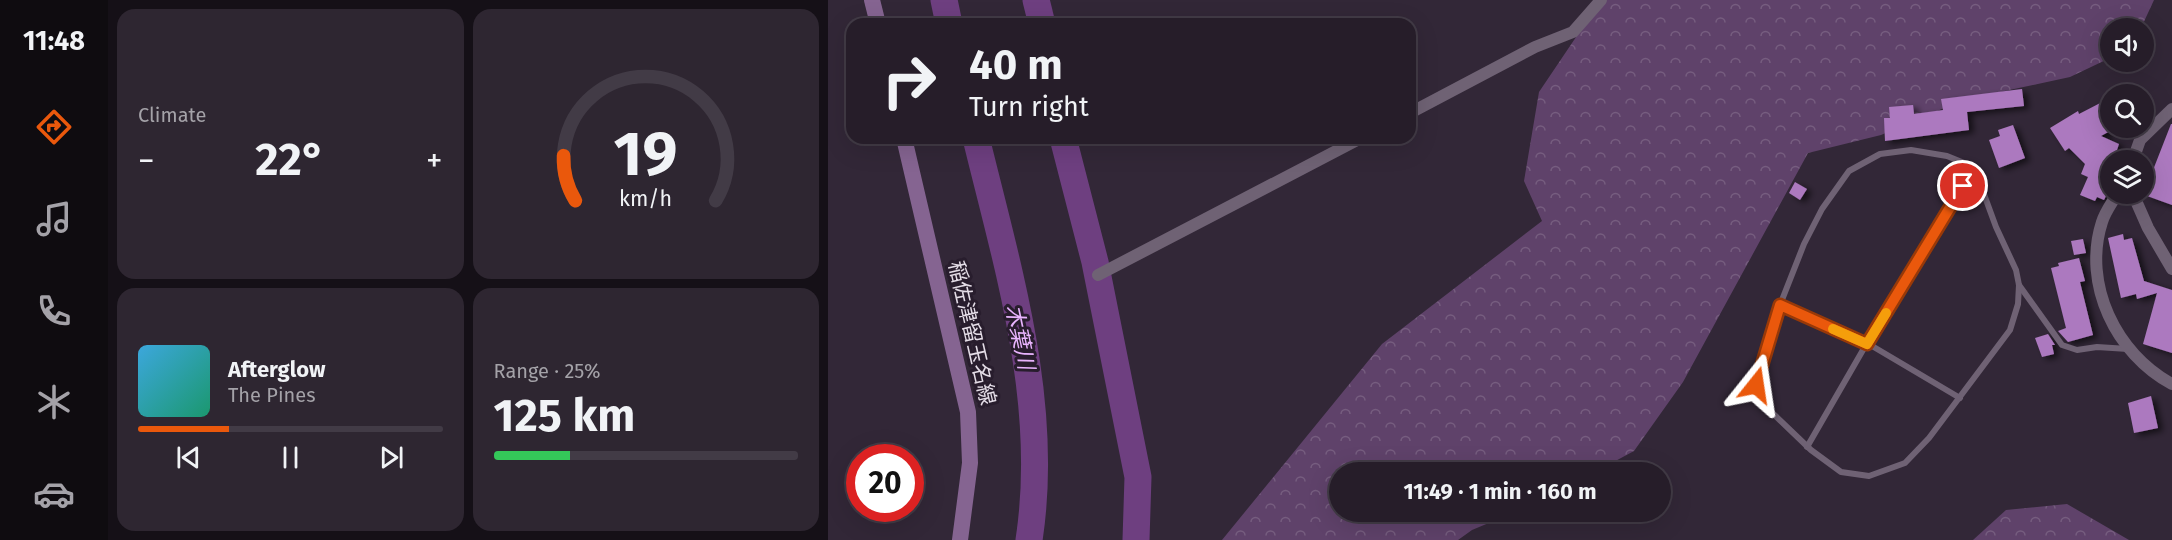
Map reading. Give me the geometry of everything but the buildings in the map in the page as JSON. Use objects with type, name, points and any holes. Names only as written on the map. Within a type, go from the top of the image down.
[{"type":"main road","points":[[872,0],[876,18]]},
{"type":"main road","name":"稲佐津留玉名線","points":[[905,144],[968,412],[970,463],[960,540]]},
{"type":"street","points":[[1416,110],[1535,47],[1573,32],[1601,0]]},
{"type":"street","points":[[2136,150],[2140,140],[2153,130],[2172,109]]},
{"type":"street","points":[[1098,275],[1349,144]]},
{"type":"street","points":[[2111,204],[2102,219],[2098,236],[2098,281],[2114,328],[2128,349],[2158,376],[2172,384]]},
{"type":"street","points":[[2137,204],[2148,228],[2172,269]]},
{"type":"lane","points":[[1911,150],[1947,156],[1974,167],[1996,227],[2016,270],[2019,285],[2018,304],[2010,330],[1960,398],[1905,463],[1869,476],[1841,472],[1807,447],[1761,402],[1756,385],[1780,305],[1804,244],[1822,209],[1849,171],[1880,154],[1911,150]]},
{"type":"lane","points":[[1807,447],[1974,167]]},
{"type":"lane","points":[[2019,285],[2062,345],[2077,351],[2097,347],[2128,349]]},
{"type":"lane","points":[[1780,305],[1867,344],[1960,398]]},
{"type":"green space","points":[[1601,0],[2154,0],[2146,18],[2100,18],[2100,63],[2070,77],[1963,100],[1881,135],[1808,153],[1683,382],[1634,451],[1614,462],[1329,462],[1329,522],[1491,522],[1472,530],[1458,540],[1222,540],[1382,344],[1542,221],[1524,181],[1539,92]]},
{"type":"green space","points":[[2067,504],[2129,540],[1973,540],[2006,510]]},
{"type":"waterway","name":"木葉川","points":[[944,0],[948,18]]},
{"type":"waterway","points":[[1036,0],[1040,18]]},
{"type":"waterway","name":"木葉川","points":[[978,144],[1012,287],[1030,388],[1034,438],[1034,489],[1029,540]]},
{"type":"waterway","points":[[1065,144],[1095,262],[1138,477],[1136,540]]},
{"type":"slow traffic","points":[[1833,329],[1867,344],[1886,313]]},
{"type":"route","points":[[1756,385],[1780,305],[1867,344],[1963,186]]}]
